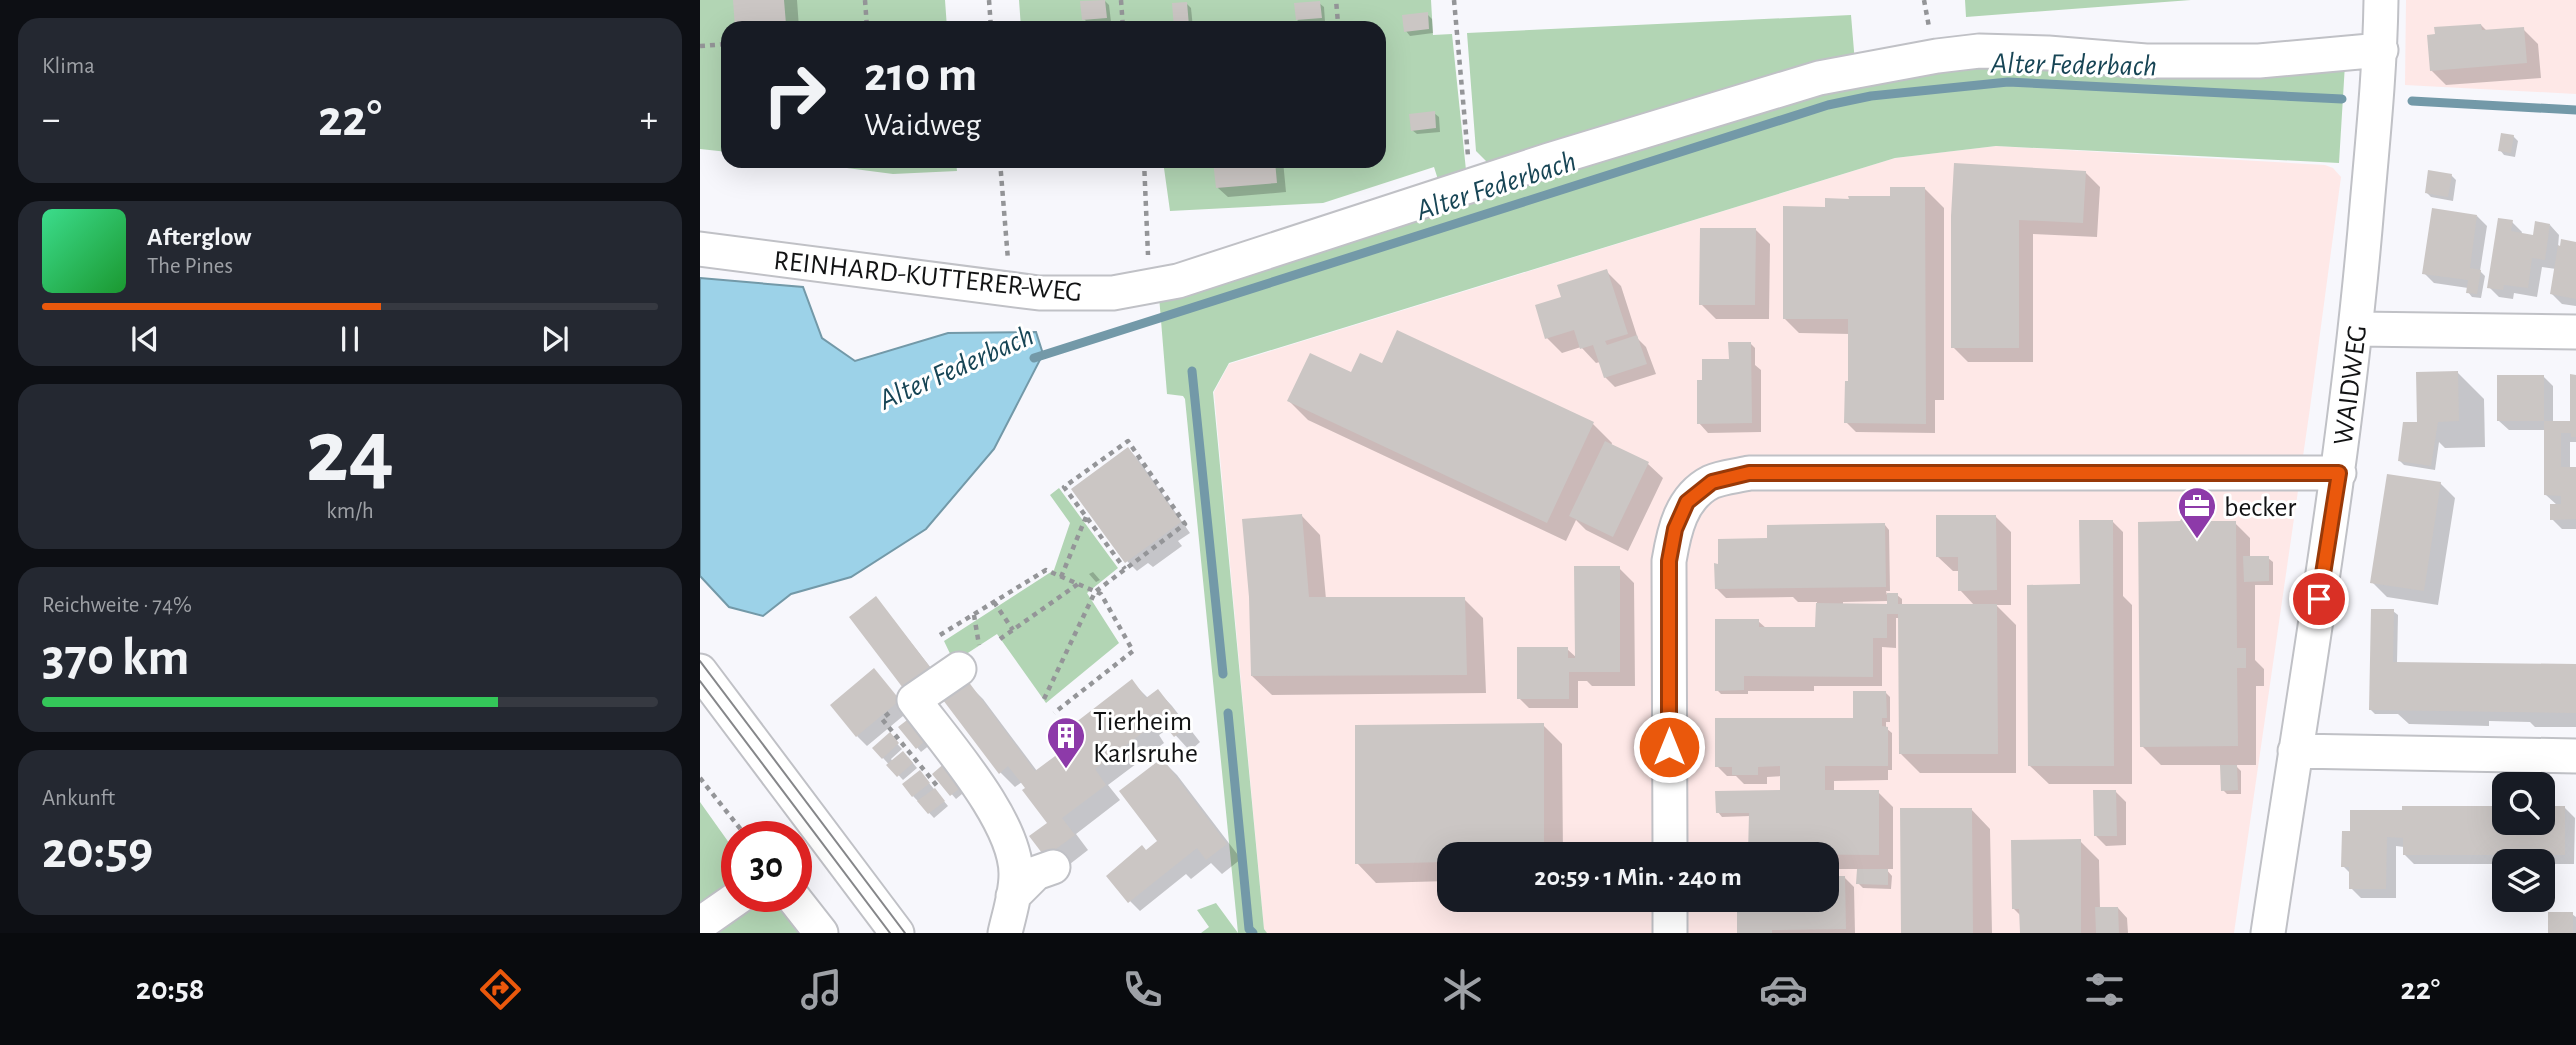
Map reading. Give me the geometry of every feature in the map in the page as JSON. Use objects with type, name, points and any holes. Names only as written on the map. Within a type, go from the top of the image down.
[{"type":"street","name":"WAIDWEG","points":[[2268,933],[2339,473],[2357,329],[2381,50],[2381,0]]},
{"type":"street","name":"REINHARD-KUTTERER-WEG","points":[[700,249],[1039,293],[1112,293],[1178,281],[1549,160],[1819,78],[1979,51],[2048,53],[2146,61],[2259,61],[2381,50]]},
{"type":"street","points":[[2357,329],[2576,332]]},
{"type":"street","points":[[1670,842],[1669,561],[1675,529],[1687,502],[1712,482],[1749,473],[2339,473]]},
{"type":"street","points":[[969,657],[914,700],[982,792],[1005,830],[1016,875],[1006,932]]},
{"type":"street","points":[[700,671],[897,933]]},
{"type":"street","points":[[2295,751],[2576,756]]},
{"type":"street","points":[[1013,896],[1036,873],[1053,867]]},
{"type":"street","points":[[700,924],[721,909]]},
{"type":"street","points":[[805,912],[821,933]]},
{"type":"street","points":[[1670,912],[1670,933]]},
{"type":"path","points":[[865,0],[866,21]]},
{"type":"path","points":[[989,0],[990,21]]},
{"type":"path","points":[[1121,0],[1122,21]]},
{"type":"path","points":[[1336,0],[1338,21]]},
{"type":"path","points":[[1454,0],[1468,154],[1479,185]]},
{"type":"path","points":[[700,47],[721,45]]},
{"type":"path","points":[[1001,168],[1011,289]]},
{"type":"path","points":[[1144,168],[1150,288]]},
{"type":"path","points":[[1044,699],[1095,592],[1185,524],[1128,441],[1064,486],[1125,569]]},
{"type":"path","points":[[1061,577],[1086,517]]},
{"type":"path","points":[[940,635],[1046,570],[1101,594],[1133,651],[1054,713]]},
{"type":"path","points":[[1000,639],[1078,584]]},
{"type":"path","points":[[994,602],[1013,630]]},
{"type":"path","points":[[969,657],[974,615]]},
{"type":"path","points":[[700,778],[734,821]]},
{"type":"shaded area","points":[[2406,0],[2576,0],[2576,94],[2405,85]]},
{"type":"shaded area","points":[[1996,146],[2325,165],[2333,168],[2341,177],[2234,933],[1267,933],[1264,929],[1214,392],[1229,364],[1895,158]]},
{"type":"green space","points":[[700,0],[945,0],[946,21],[721,21],[721,151],[700,149]]},
{"type":"green space","points":[[1019,0],[1431,0],[1433,35],[1452,34],[1467,180],[1441,189],[1434,167],[1323,203],[1170,211],[1164,168],[1386,168],[1386,21],[1020,21]]},
{"type":"green space","points":[[1965,0],[2191,0],[1966,17]]},
{"type":"green space","points":[[1851,15],[1855,63],[1497,172],[1476,151],[1467,33]]},
{"type":"green space","points":[[2345,64],[2339,163],[1996,146],[1895,158],[1229,363],[1213,392],[1264,929],[1267,933],[1238,933],[1185,399],[1183,396],[1167,394],[1159,296],[1819,91],[1922,68]]},
{"type":"green space","points":[[847,168],[957,168],[957,171],[893,174]]},
{"type":"green space","points":[[1059,488],[1118,568],[1087,593],[1119,643],[1046,703],[997,634],[954,662],[944,641],[1054,570],[1070,523],[1050,495]]},
{"type":"green space","points":[[700,802],[721,832],[721,912],[793,912],[809,933],[700,933]]},
{"type":"green space","points":[[1216,903],[1238,933],[1201,933],[1209,927],[1197,910]]},
{"type":"water","points":[[700,278],[803,287],[822,338],[855,361],[948,333],[1036,332],[1043,354],[994,449],[926,529],[851,577],[791,594],[763,616],[729,607],[700,576]]},
{"type":"building","points":[[733,0],[784,0],[786,21],[734,21]]},
{"type":"building","points":[[1105,0],[1107,18],[1082,20],[1080,1]]},
{"type":"building","points":[[1320,1],[1322,18],[1296,20],[1294,3]]},
{"type":"building","points":[[1187,2],[1189,21],[1173,21],[1172,3]]},
{"type":"building","points":[[1428,12],[1429,29],[1404,32],[1402,15]]},
{"type":"building","points":[[2481,24],[2482,30],[2524,27],[2527,63],[2430,71],[2427,35],[2435,34],[2434,27]]},
{"type":"building","points":[[1435,111],[1436,128],[1411,131],[1409,114]]},
{"type":"building","points":[[2501,133],[2514,135],[2511,153],[2498,151]]},
{"type":"building","points":[[1954,163],[2086,171],[2083,223],[2019,220],[2019,348],[1951,348],[1951,216]]},
{"type":"building","points":[[1214,168],[1276,168],[1277,183],[1216,188]]},
{"type":"building","points":[[2428,170],[2452,174],[2448,197],[2425,193]]},
{"type":"building","points":[[1890,187],[1925,187],[1926,424],[1844,423],[1845,381],[1848,381],[1848,319],[1783,319],[1783,206],[1825,207],[1825,198],[1890,196]]},
{"type":"building","points":[[2432,208],[2477,215],[2470,268],[2481,270],[2477,294],[2466,293],[2468,280],[2422,274]]},
{"type":"building","points":[[2498,218],[2513,220],[2511,231],[2533,235],[2535,221],[2550,224],[2545,260],[2532,258],[2528,288],[2504,285],[2503,290],[2487,288]]},
{"type":"building","points":[[1700,228],[1756,228],[1755,305],[1699,305]]},
{"type":"building","points":[[2561,239],[2576,242],[2576,299],[2550,294]]},
{"type":"building","points":[[1607,269],[1628,334],[1605,341],[1607,345],[1637,335],[1647,364],[1604,378],[1593,345],[1580,349],[1574,330],[1545,339],[1535,305],[1561,297],[1557,285]]},
{"type":"building","points":[[1397,330],[1594,422],[1547,523],[1287,401],[1310,353],[1351,372],[1360,353],[1382,363]]},
{"type":"building","points":[[1728,342],[1751,342],[1752,423],[1697,424],[1697,380],[1702,380],[1702,359],[1729,359]]},
{"type":"building","points":[[2458,371],[2459,421],[2438,422],[2431,466],[2398,461],[2403,422],[2417,422],[2416,372]]},
{"type":"building","points":[[2570,374],[2576,375],[2576,437],[2571,437],[2571,433],[2561,433],[2561,467],[2576,467],[2576,519],[2550,520],[2550,504],[2561,504],[2561,496],[2544,495],[2544,421],[2570,421]]},
{"type":"building","points":[[2497,375],[2544,375],[2544,421],[2497,421]]},
{"type":"building","points":[[1605,441],[1649,462],[1613,537],[1569,516]]},
{"type":"building","points":[[1128,447],[1181,522],[1125,563],[1071,489]]},
{"type":"building","points":[[2387,474],[2441,482],[2424,591],[2370,583]]},
{"type":"building","points":[[1302,514],[1309,597],[1465,597],[1467,675],[1251,676],[1249,597],[1242,519]]},
{"type":"building","points":[[1936,515],[1996,515],[1997,590],[1958,591],[1958,557],[1936,557]]},
{"type":"building","points":[[2183,516],[2196,516],[2200,521],[2236,521],[2237,648],[2246,648],[2246,668],[2237,668],[2238,746],[2140,747],[2138,522],[2180,521]]},
{"type":"building","points":[[2079,520],[2113,520],[2114,766],[2028,766],[2027,585],[2080,584]]},
{"type":"building","points":[[1885,523],[1886,587],[1715,589],[1714,563],[1718,564],[1718,539],[1767,538],[1767,525]]},
{"type":"building","points":[[2243,556],[2269,556],[2269,581],[2244,582]]},
{"type":"building","points":[[1574,566],[1620,566],[1620,672],[1569,672],[1569,699],[1517,699],[1517,647],[1568,647],[1568,658],[1575,658]]},
{"type":"building","points":[[1887,593],[1898,593],[1898,604],[1997,604],[1998,754],[1899,754],[1898,614],[1887,614],[1887,638],[1873,638],[1873,677],[1744,676],[1744,690],[1715,691],[1715,619],[1759,619],[1759,627],[1815,627],[1816,603],[1887,604]]},
{"type":"building","points":[[876,596],[930,667],[903,688],[849,617]]},
{"type":"building","points":[[2371,609],[2394,609],[2393,662],[2576,664],[2576,713],[2369,710]]},
{"type":"building","points":[[874,668],[900,700],[856,737],[830,705]]},
{"type":"building","name":"Tierheim Karlsruhe","points":[[1132,679],[1146,698],[1158,689],[1187,727],[1174,737],[1155,713],[1146,720],[1150,727],[1095,769],[1106,785],[1062,818],[1075,835],[1045,857],[1029,836],[1047,823],[1022,790],[1025,788],[1008,766],[999,774],[943,700],[968,681],[1035,771],[1074,742],[1066,730]]},
{"type":"building","points":[[1853,691],[1886,691],[1887,718],[1882,718],[1882,726],[1888,727],[1888,766],[1825,766],[1825,790],[1879,790],[1879,855],[1839,855],[1839,842],[1748,842],[1749,813],[1716,813],[1715,791],[1780,790],[1780,766],[1758,767],[1758,775],[1732,775],[1732,767],[1715,767],[1715,718],[1853,718]]},
{"type":"building","points":[[911,717],[928,738],[916,749],[898,727]]},
{"type":"building","points":[[1544,723],[1544,842],[1437,842],[1437,862],[1355,864],[1355,725]]},
{"type":"building","points":[[890,732],[899,743],[882,759],[872,748]]},
{"type":"building","points":[[903,751],[913,763],[897,777],[886,765]]},
{"type":"building","points":[[1162,758],[1227,844],[1206,860],[1197,848],[1128,903],[1106,876],[1142,845],[1146,850],[1157,841],[1119,791]]},
{"type":"building","points":[[946,762],[965,784],[950,796],[932,774]]},
{"type":"building","points":[[2220,765],[2237,765],[2238,790],[2221,791]]},
{"type":"building","points":[[920,770],[930,783],[912,797],[902,784]]},
{"type":"building","points":[[935,788],[945,801],[928,814],[917,801]]},
{"type":"building","points":[[2093,790],[2116,790],[2117,836],[2094,836]]},
{"type":"building","points":[[2402,806],[2492,806],[2492,835],[2555,835],[2555,806],[2565,806],[2565,855],[2555,855],[2555,849],[2492,849],[2492,855],[2403,855],[2403,838],[2387,837],[2386,889],[2349,889],[2349,867],[2341,867],[2342,831],[2350,831],[2350,810],[2402,810]]},
{"type":"building","points":[[1900,808],[1972,808],[1973,933],[1901,933]]},
{"type":"building","points":[[2081,839],[2081,933],[2020,933],[2019,909],[2012,909],[2011,840]]},
{"type":"building","points":[[1857,869],[1888,869],[1888,885],[1856,884]]},
{"type":"building","points":[[1839,876],[1845,876],[1846,929],[1737,933],[1737,912],[1839,912]]},
{"type":"building","points":[[2095,907],[2118,907],[2119,933],[2096,933]]},
{"type":"building","points":[[2548,912],[2573,912],[2573,933],[2548,933]]},
{"type":"waterway","name":"Alter Federbach","points":[[1034,358],[1828,105],[1871,96],[2008,82],[2342,99]]},
{"type":"waterway","name":"Alter Federbach","points":[[2412,101],[2576,110]]},
{"type":"waterway","points":[[1192,371],[1223,674]]},
{"type":"waterway","points":[[1228,713],[1249,929],[1253,933]]},
{"type":"tram line","points":[[700,661],[905,933]]},
{"type":"tram line","points":[[700,681],[890,933]]},
{"type":"place","name":"becker","points":[[2197,540]]},
{"type":"place","name":"Tierheim Karlsruhe","points":[[1066,770]]},
{"type":"route","points":[[1669,747],[1669,561],[1675,529],[1687,502],[1712,482],[1749,473],[2339,473],[2319,599]]}]
